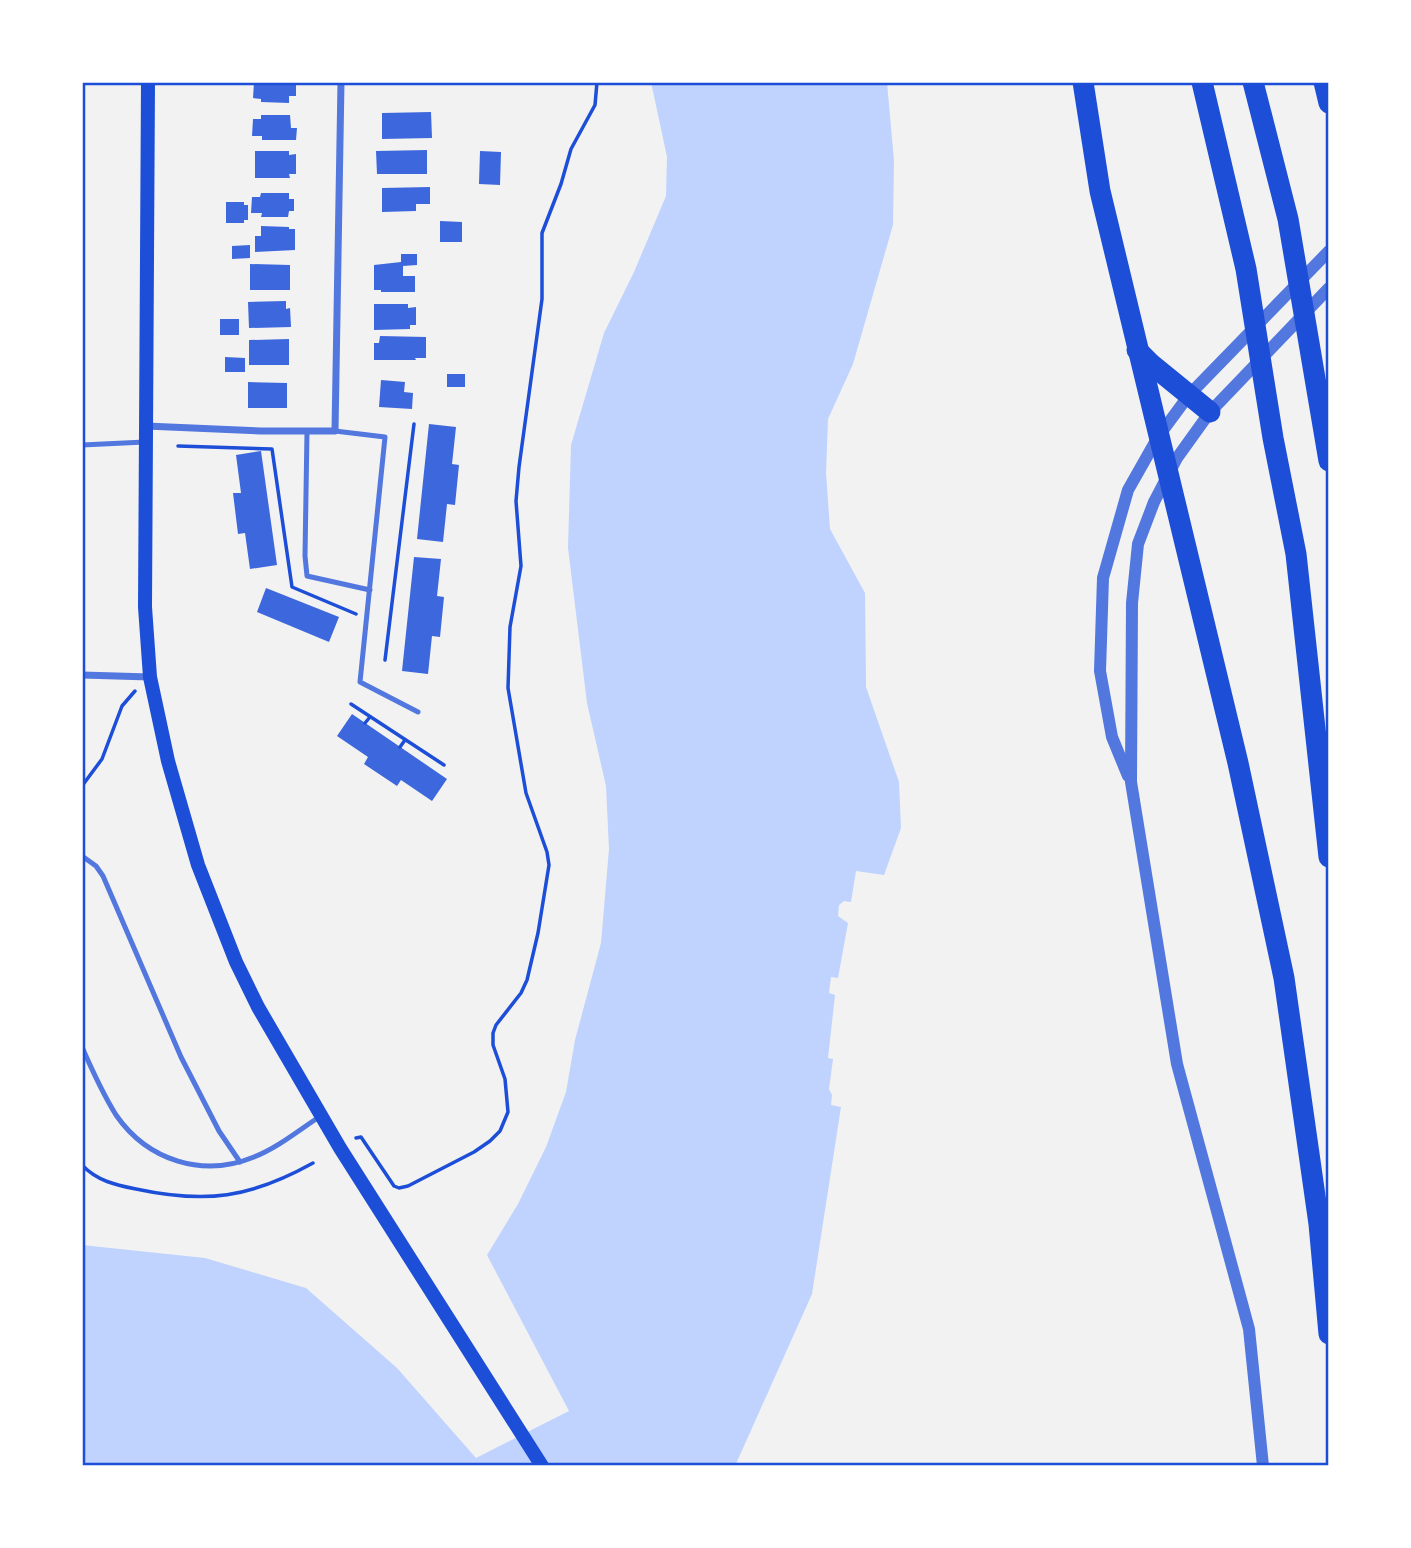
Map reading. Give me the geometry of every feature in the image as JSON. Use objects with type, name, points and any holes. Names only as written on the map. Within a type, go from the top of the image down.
[{"type":"highway","points":[[1083,82],[1100,191],[1158,437],[1173,466],[1284,978],[1319,1224],[1329,1334]]},
{"type":"highway","points":[[1202,82],[1246,269],[1273,438],[1296,554],[1329,857]]},
{"type":"highway","points":[[1253,82],[1288,219],[1329,461]]},
{"type":"highway","points":[[1324,82],[1329,103]]},
{"type":"highway","points":[[1138,350],[1151,364],[1210,412]]},
{"type":"main road","points":[[148,82],[143,541],[150,677],[187,832],[223,931],[258,1007],[322,1115],[542,1466]]},
{"type":"street","points":[[145,426],[335,431],[341,82]]},
{"type":"street","points":[[1130,782],[1112,737],[1100,671],[1101,605],[1109,557],[1128,490],[1158,437],[1189,395],[1329,251]]},
{"type":"street","points":[[1263,1466],[1249,1329],[1177,1064],[1130,782],[1132,603],[1138,544],[1154,502],[1173,466],[1210,412],[1329,288]]},
{"type":"street","points":[[82,675],[150,677]]},
{"type":"lane","points":[[307,431],[304,556],[307,576],[370,590]]},
{"type":"lane","points":[[335,431],[385,437],[360,682],[418,712]]},
{"type":"lane","points":[[82,445],[145,442]]},
{"type":"lane","points":[[82,856],[96,866],[103,876],[181,1057],[219,1131],[240,1162]]},
{"type":"lane","points":[[82,1047],[116,1115],[140,1141],[170,1160],[204,1167],[240,1162],[258,1156],[322,1115]]},
{"type":"path","points":[[356,1138],[361,1137],[394,1186],[399,1188],[454,1163],[491,1141],[500,1131],[508,1112],[505,1079],[493,1045],[493,1033],[496,1025],[522,993],[527,980],[536,945],[549,865],[526,793],[508,688],[510,627],[521,566],[516,501],[541,313],[542,233],[571,149],[595,105],[597,82]]},
{"type":"path","points":[[385,660],[414,424]]},
{"type":"path","points":[[178,446],[272,449],[292,587],[367,618]]},
{"type":"path","points":[[82,786],[102,759],[122,706],[150,677]]},
{"type":"path","points":[[351,704],[444,765]]},
{"type":"path","points":[[365,723],[370,717]]},
{"type":"path","points":[[400,747],[405,740]]},
{"type":"path","points":[[82,1166],[99,1179],[122,1186],[152,1193],[212,1198],[272,1184],[313,1163]]},
{"type":"water","points":[[651,82],[887,82],[894,161],[893,225],[853,364],[828,419],[826,473],[830,529],[865,593],[866,687],[899,782],[901,828],[884,875],[856,871],[851,902],[844,901],[839,905],[838,916],[848,923],[838,978],[831,977],[829,993],[835,995],[828,1058],[833,1059],[829,1089],[832,1095],[831,1105],[841,1107],[812,1294],[735,1466],[82,1466],[82,1245],[205,1258],[306,1288],[397,1368],[476,1458],[569,1411],[487,1255],[518,1204],[546,1147],[566,1092],[575,1040],[601,943],[609,849],[606,786],[587,703],[568,548],[571,445],[604,333],[634,272],[666,196],[667,157]]},
{"type":"building","points":[[254,82],[296,84],[296,96],[289,96],[289,103],[261,102],[261,99],[253,98]]},
{"type":"building","points":[[431,112],[432,138],[382,139],[382,113]]},
{"type":"building","points":[[261,115],[290,115],[291,128],[297,128],[296,140],[262,140],[262,136],[252,136],[253,119],[261,119]]},
{"type":"building","points":[[427,150],[427,174],[377,174],[376,151]]},
{"type":"building","points":[[255,151],[289,151],[289,155],[296,154],[296,174],[289,174],[290,178],[255,178]]},
{"type":"building","points":[[480,151],[501,152],[500,185],[479,184]]},
{"type":"building","points":[[430,187],[430,204],[416,204],[416,211],[382,212],[382,188]]},
{"type":"building","points":[[261,193],[289,193],[289,199],[294,199],[294,211],[289,211],[288,217],[261,217],[262,213],[251,213],[252,197],[260,197]]},
{"type":"building","points":[[226,202],[244,202],[244,205],[248,205],[248,220],[244,220],[244,223],[226,223]]},
{"type":"building","points":[[440,221],[462,222],[462,242],[440,242]]},
{"type":"building","points":[[261,226],[295,229],[295,250],[255,252],[255,236],[261,236]]},
{"type":"building","points":[[250,245],[250,258],[232,259],[232,246]]},
{"type":"building","points":[[401,254],[417,254],[417,265],[403,266],[403,276],[415,276],[415,292],[374,290],[374,265],[401,262]]},
{"type":"building","points":[[250,264],[290,265],[290,290],[250,290]]},
{"type":"building","points":[[286,301],[286,309],[290,308],[291,327],[249,328],[248,302]]},
{"type":"building","points":[[374,304],[408,304],[408,308],[416,307],[416,325],[410,325],[410,329],[374,330]]},
{"type":"building","points":[[220,319],[239,319],[239,335],[220,335]]},
{"type":"building","points":[[380,336],[426,337],[426,358],[374,360],[374,343],[379,343]]},
{"type":"building","points":[[289,339],[289,365],[249,365],[249,340]]},
{"type":"building","points":[[225,357],[245,358],[245,372],[225,372]]},
{"type":"building","points":[[447,374],[465,374],[465,387],[447,387]]},
{"type":"building","points":[[381,380],[405,382],[404,392],[413,393],[412,409],[379,407]]},
{"type":"building","points":[[248,382],[287,383],[287,408],[248,408]]},
{"type":"building","points":[[429,424],[456,427],[452,464],[459,465],[455,505],[447,504],[443,542],[417,539]]},
{"type":"building","points":[[261,451],[277,565],[250,569],[245,533],[238,534],[233,493],[241,493],[236,455]]},
{"type":"building","points":[[414,557],[441,559],[437,596],[444,597],[440,637],[432,636],[428,674],[402,671]]},
{"type":"building","points":[[266,588],[339,617],[329,642],[257,612]]},
{"type":"building","points":[[352,714],[447,779],[432,801],[401,780],[397,786],[364,764],[368,757],[337,736]]}]
